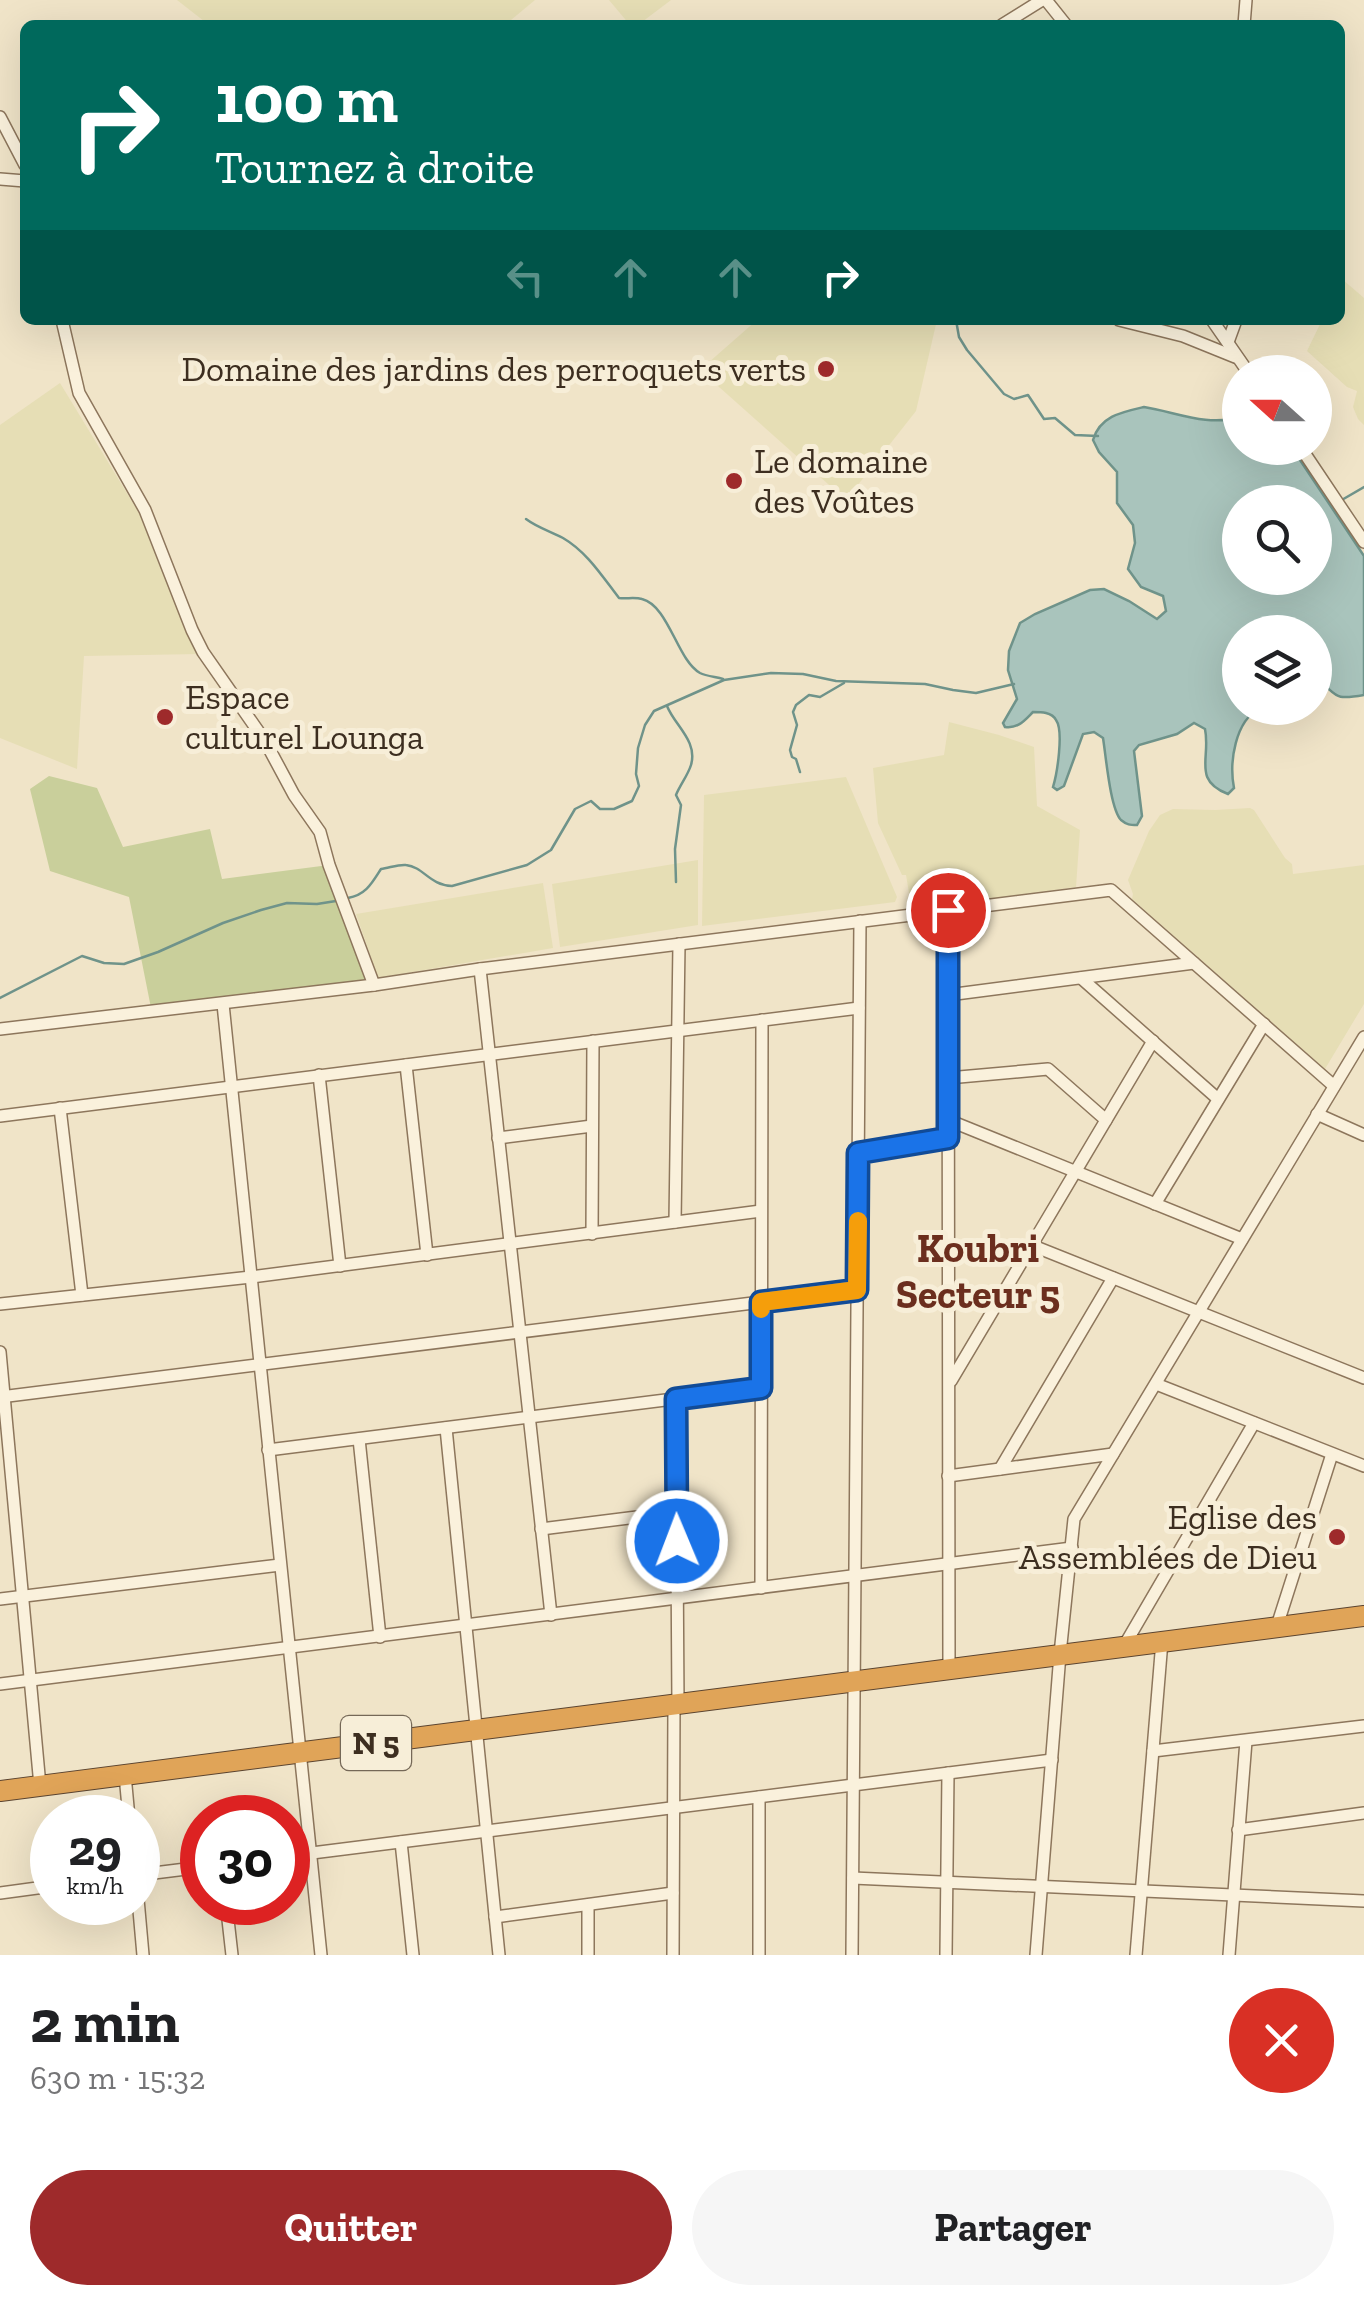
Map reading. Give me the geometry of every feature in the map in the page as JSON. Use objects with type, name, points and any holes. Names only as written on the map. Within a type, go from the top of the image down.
[{"type":"highway","name":"N 5","points":[[0,1790],[1364,1616]]},
{"type":"street","points":[[1010,20],[1044,0],[1062,20]]},
{"type":"street","points":[[0,117],[20,155]]},
{"type":"street","points":[[63,325],[79,393],[145,510],[203,652],[265,741],[294,795],[320,832],[374,985]]},
{"type":"street","points":[[1140,325],[1183,336],[1230,355]]},
{"type":"street","points":[[1216,325],[1234,355]]},
{"type":"street","points":[[1228,342],[1234,325]]},
{"type":"street","points":[[1312,465],[1364,542]]},
{"type":"street","points":[[0,1029],[1111,890],[1334,1086]]},
{"type":"street","points":[[948,910],[948,1669]]},
{"type":"street","points":[[852,1955],[860,921]]},
{"type":"street","points":[[676,1222],[678,944]]},
{"type":"street","points":[[948,995],[1194,963]]},
{"type":"street","points":[[480,969],[550,1615]]},
{"type":"street","points":[[1082,978],[1218,1099]]},
{"type":"street","points":[[223,1004],[304,1795]]},
{"type":"street","points":[[0,1116],[859,1008]]},
{"type":"street","points":[[761,1588],[762,1020]]},
{"type":"street","points":[[1155,1204],[1264,1024]]},
{"type":"street","points":[[1036,1955],[1074,1518],[1364,1036]]},
{"type":"street","points":[[592,1234],[593,1041]]},
{"type":"street","points":[[948,1384],[1152,1041]]},
{"type":"street","points":[[406,1065],[427,1255]]},
{"type":"street","points":[[948,1078],[1048,1069],[1106,1120]]},
{"type":"street","points":[[319,1076],[340,1266]]},
{"type":"street","points":[[60,1108],[82,1295]]},
{"type":"street","points":[[1317,1114],[1364,1135]]},
{"type":"street","points":[[948,1120],[1242,1239]]},
{"type":"street","points":[[498,1138],[592,1126]]},
{"type":"street","points":[[858,1153],[948,1138]]},
{"type":"street","points":[[0,1304],[251,1277],[762,1211]]},
{"type":"street","points":[[1031,1245],[1364,1378]]},
{"type":"street","points":[[1000,1470],[1113,1278]]},
{"type":"street","points":[[2,1397],[857,1290]]},
{"type":"street","points":[[0,1352],[40,1786]]},
{"type":"street","points":[[1156,1384],[1364,1466]]},
{"type":"street","points":[[268,1450],[761,1388]]},
{"type":"street","points":[[673,1955],[676,1399]]},
{"type":"street","points":[[1124,1646],[1254,1423]]},
{"type":"street","points":[[446,1428],[499,1955]]},
{"type":"street","points":[[358,1439],[380,1637]]},
{"type":"street","points":[[948,1476],[1113,1454]]},
{"type":"street","points":[[1277,1626],[1332,1454]]},
{"type":"street","points":[[541,1529],[677,1512]]},
{"type":"street","points":[[0,1684],[1072,1548]]},
{"type":"street","points":[[0,1599],[280,1564]]},
{"type":"street","points":[[1136,1955],[1162,1641]]},
{"type":"street","points":[[1153,1751],[1364,1726]]},
{"type":"street","points":[[1229,1955],[1246,1741]]},
{"type":"street","points":[[320,1955],[310,1853],[1052,1760]]},
{"type":"street","points":[[946,1955],[948,1773]]},
{"type":"street","points":[[125,1775],[127,1795]]},
{"type":"street","points":[[759,1797],[759,1955]]},
{"type":"street","points":[[1238,1830],[1364,1813]]},
{"type":"street","points":[[401,1842],[413,1955]]},
{"type":"street","points":[[853,1878],[1364,1901]]},
{"type":"street","points":[[0,1893],[30,1889]]},
{"type":"street","points":[[496,1917],[673,1893]]},
{"type":"street","points":[[588,1904],[588,1955]]},
{"type":"street","points":[[140,1925],[143,1955]]},
{"type":"street","points":[[229,1925],[232,1955]]},
{"type":"shaded area","points":[[177,0],[535,0],[511,20],[203,20]]},
{"type":"shaded area","points":[[609,0],[671,0],[645,20],[626,20]]},
{"type":"shaded area","points":[[1345,282],[1364,298],[1364,425],[1353,407],[1357,391],[1332,374],[1332,355],[1311,355],[1307,351],[1320,325],[1345,325]]},
{"type":"shaded area","points":[[751,325],[936,325],[916,411],[846,500],[700,370]]},
{"type":"shaded area","points":[[60,383],[139,513],[200,654],[84,656],[77,769],[0,738],[0,425]]},
{"type":"shaded area","points":[[949,722],[1034,747],[1037,806],[1080,830],[1076,887],[948,905],[946,896],[937,902],[923,902],[909,893],[906,875],[902,875],[878,823],[873,768],[944,755]]},
{"type":"shaded area","points":[[846,777],[897,897],[895,902],[702,926],[704,795]]},
{"type":"shaded area","points":[[1250,808],[1292,864],[1293,874],[1364,865],[1364,1004],[1325,1069],[1132,899],[1128,880],[1160,815],[1173,809]]},
{"type":"shaded area","points":[[698,860],[698,925],[560,947],[552,884]]},
{"type":"shaded area","points":[[543,883],[553,948],[378,978],[356,914]]},
{"type":"green space","points":[[49,776],[97,788],[123,847],[210,829],[222,879],[329,865],[374,985],[152,1013],[129,897],[50,871],[30,789]]},
{"type":"water","points":[[1144,407],[1222,420],[1222,465],[1303,465],[1317,485],[1222,485],[1222,595],[1332,595],[1332,508],[1364,556],[1364,695],[1345,697],[1332,692],[1332,615],[1222,615],[1222,725],[1243,725],[1232,766],[1234,788],[1228,794],[1210,782],[1205,767],[1205,729],[1194,723],[1177,734],[1139,745],[1134,751],[1142,816],[1137,825],[1125,823],[1117,814],[1103,738],[1094,732],[1083,734],[1064,786],[1057,790],[1053,787],[1059,733],[1054,717],[1033,712],[1014,727],[1005,727],[1003,723],[1017,699],[1008,670],[1009,651],[1020,623],[1090,590],[1104,589],[1157,619],[1166,611],[1163,596],[1141,587],[1128,569],[1135,543],[1133,525],[1117,503],[1117,472],[1093,440],[1106,420]]},
{"type":"waterway","points":[[957,325],[967,350],[1004,394],[1014,399],[1028,395],[1044,419],[1055,418],[1075,435],[1098,436]]},
{"type":"waterway","points":[[1340,501],[1364,487]]},
{"type":"waterway","points":[[526,519],[579,550],[619,598],[639,598],[651,604],[692,666],[702,674],[723,679]]},
{"type":"waterway","points":[[348,898],[364,891],[381,869],[397,866],[412,866],[438,883],[452,886],[527,865],[551,850],[575,809],[591,801],[600,809],[614,809],[632,801],[639,786],[638,748],[654,711],[724,680],[771,673],[803,674],[836,681],[925,684],[976,693],[1014,684]]},
{"type":"waterway","points":[[800,772],[790,750],[797,725],[793,712],[796,705],[809,695],[820,697],[844,683]]},
{"type":"waterway","points":[[667,706],[689,741],[692,756],[690,769],[676,795],[681,805],[675,849],[676,882]]},
{"type":"waterway","points":[[0,998],[82,956],[124,964],[261,910],[287,903],[336,901]]},
{"type":"slow traffic","points":[[761,1309],[761,1302],[857,1290],[858,1221]]},
{"type":"place","name":"Domaine des jardins des perroquets verts","points":[[826,369]]},
{"type":"place","name":"Le domaine des Voûtes","points":[[734,481]]},
{"type":"place","name":"Espace culturel Lounga","points":[[165,717]]},
{"type":"place","name":"Eglise des Assemblées de Dieu","points":[[1337,1537]]},
{"type":"district","name":"Koubri Secteur 5","points":[[978,1271]]},
{"type":"route","points":[[677,1541],[676,1399],[761,1388],[761,1302],[857,1290],[858,1153],[948,1138],[948,910]]}]
